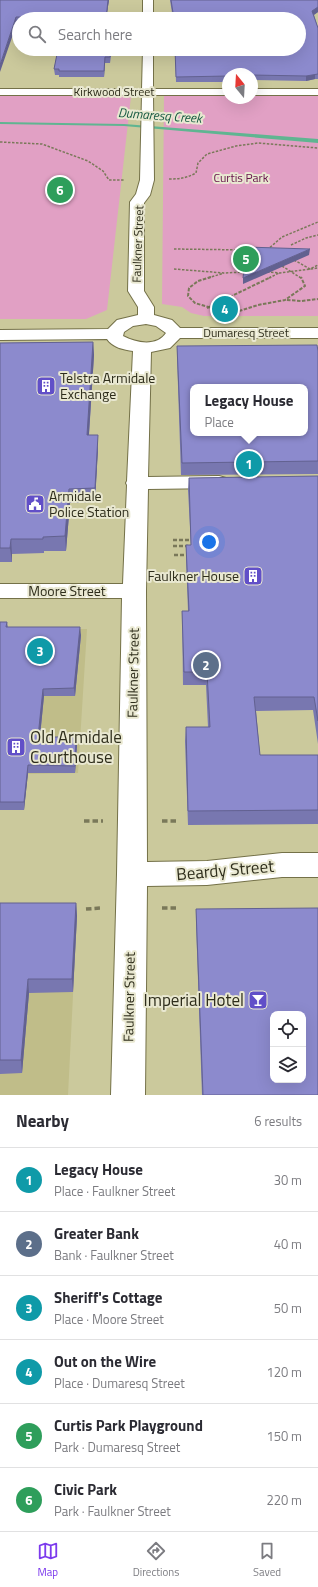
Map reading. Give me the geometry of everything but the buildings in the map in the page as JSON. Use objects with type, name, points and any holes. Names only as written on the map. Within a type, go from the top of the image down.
[{"type":"street","points":[[148,0],[148,12]]},
{"type":"street","name":"Faulkner Street","points":[[146,319],[146,307],[136,291],[137,202],[143,195],[147,180],[148,56]]},
{"type":"street","name":"Kirkwood Street","points":[[0,92],[222,92]]},
{"type":"street","points":[[258,92],[318,92]]},
{"type":"street","points":[[146,319],[166,323],[175,333],[172,339],[166,343],[155,346],[142,347],[129,346],[116,339],[114,334],[116,328],[123,323],[133,320],[146,319]]},
{"type":"street","name":"Dumaresq Street","points":[[175,333],[318,333]]},
{"type":"street","points":[[0,334],[114,334]]},
{"type":"street","name":"Faulkner Street","points":[[128,1095],[136,482],[142,347]]},
{"type":"street","points":[[136,482],[241,482]]},
{"type":"street","name":"Moore Street","points":[[0,591],[134,591]]},
{"type":"street","name":"Beardy Street","points":[[132,874],[207,873],[282,865],[318,865]]},
{"type":"path","points":[[0,142],[42,144],[88,161],[103,171],[109,180],[127,180]]},
{"type":"path","points":[[167,179],[182,179],[190,177],[196,173],[198,163],[207,154],[236,146],[258,143],[318,148]]},
{"type":"path","points":[[274,251],[267,250],[272,243],[282,237],[303,229],[309,224],[318,222]]},
{"type":"path","points":[[291,245],[306,238],[318,235]]},
{"type":"path","points":[[174,249],[251,250]]},
{"type":"path","points":[[293,259],[310,269]]},
{"type":"path","points":[[279,264],[300,276],[305,286],[285,300]]},
{"type":"path","points":[[266,272],[280,273],[310,269],[318,266]]},
{"type":"path","points":[[174,269],[253,272]]},
{"type":"path","points":[[219,311],[195,303],[188,296],[189,288],[198,281],[224,272]]},
{"type":"path","points":[[207,308],[280,273]]},
{"type":"path","points":[[232,311],[239,311],[258,305],[285,300],[301,301],[318,299]]},
{"type":"path","points":[[173,540],[196,540]]},
{"type":"path","points":[[173,546],[189,546]]},
{"type":"path","points":[[174,555],[189,555]]},
{"type":"path","points":[[84,821],[96,821]]},
{"type":"path","points":[[167,821],[178,821]]},
{"type":"path","points":[[86,909],[91,908]]},
{"type":"path","points":[[167,908],[179,908]]},
{"type":"shaded area","points":[[0,629],[87,629],[78,773],[28,774],[24,810],[0,810]]},
{"type":"shaded area","points":[[0,916],[77,916],[68,1095],[0,1095]]},
{"type":"green space","name":"Curtis Park","points":[[318,95],[318,316],[204,316],[191,313],[182,307],[162,304],[164,96],[222,96],[222,104],[258,104],[258,96]]},
{"type":"green space","points":[[0,96],[131,96],[107,310],[86,319],[0,319]]},
{"type":"waterway","name":"Dumaresq Creek","points":[[0,123],[124,125],[318,141]]},
{"type":"place","name":"Civic Park","points":[[60,190]]},
{"type":"place","name":"Curtis Park Playground","points":[[246,259]]},
{"type":"place","name":"Out on the Wire","points":[[225,309]]},
{"type":"place","name":"Telstra Armidale Exchange","points":[[46,386]]},
{"type":"place","name":"Legacy House","points":[[249,464]]},
{"type":"place","name":"Armidale Police Station","points":[[35,504]]},
{"type":"place","name":"Faulkner House","points":[[253,576]]},
{"type":"place","name":"Sheriff's Cottage","points":[[40,651]]},
{"type":"place","name":"Greater Bank","points":[[206,665]]},
{"type":"place","name":"Old Armidale Courthouse","points":[[16,747]]},
{"type":"place","name":"Imperial Hotel","points":[[258,1000]]}]
